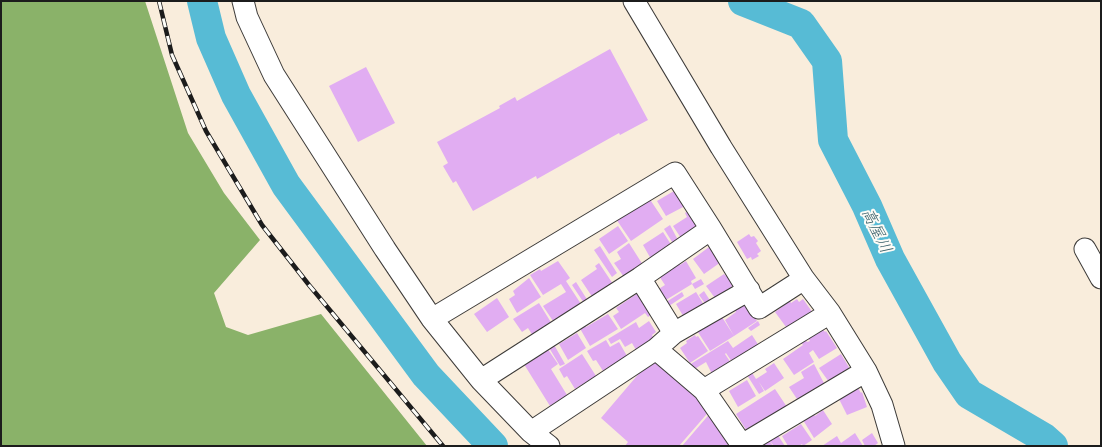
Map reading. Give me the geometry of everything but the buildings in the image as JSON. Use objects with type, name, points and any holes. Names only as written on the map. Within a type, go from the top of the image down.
[{"type":"street","points":[[243,1],[247,17],[274,75],[385,249],[432,319],[481,380],[531,432],[549,446]]},
{"type":"street","points":[[634,1],[721,147],[804,279],[830,313],[866,372],[882,405],[894,446]]},
{"type":"street","points":[[432,319],[675,173],[759,308],[804,279]]},
{"type":"street","points":[[481,380],[640,278],[711,229]]},
{"type":"street","points":[[1085,249],[1101,278]]},
{"type":"street","points":[[640,278],[674,333]]},
{"type":"street","points":[[531,432],[656,349],[674,333],[748,290]]},
{"type":"street","points":[[704,390],[830,313]]},
{"type":"street","points":[[656,349],[704,390],[742,445],[866,372]]},
{"type":"green space","points":[[1,1],[145,1],[188,133],[224,193],[260,240],[214,293],[226,327],[248,335],[321,314],[427,446],[1,446]]},
{"type":"waterway","points":[[202,1],[211,38],[236,95],[286,185],[426,375],[493,446]]},
{"type":"waterway","name":"高屋川","points":[[743,1],[801,24],[827,61],[833,140],[867,206],[890,259],[947,362],[969,394],[1044,438],[1053,446]]},
{"type":"railway","points":[[159,1],[172,55],[206,131],[262,225],[309,285],[443,446]]}]
